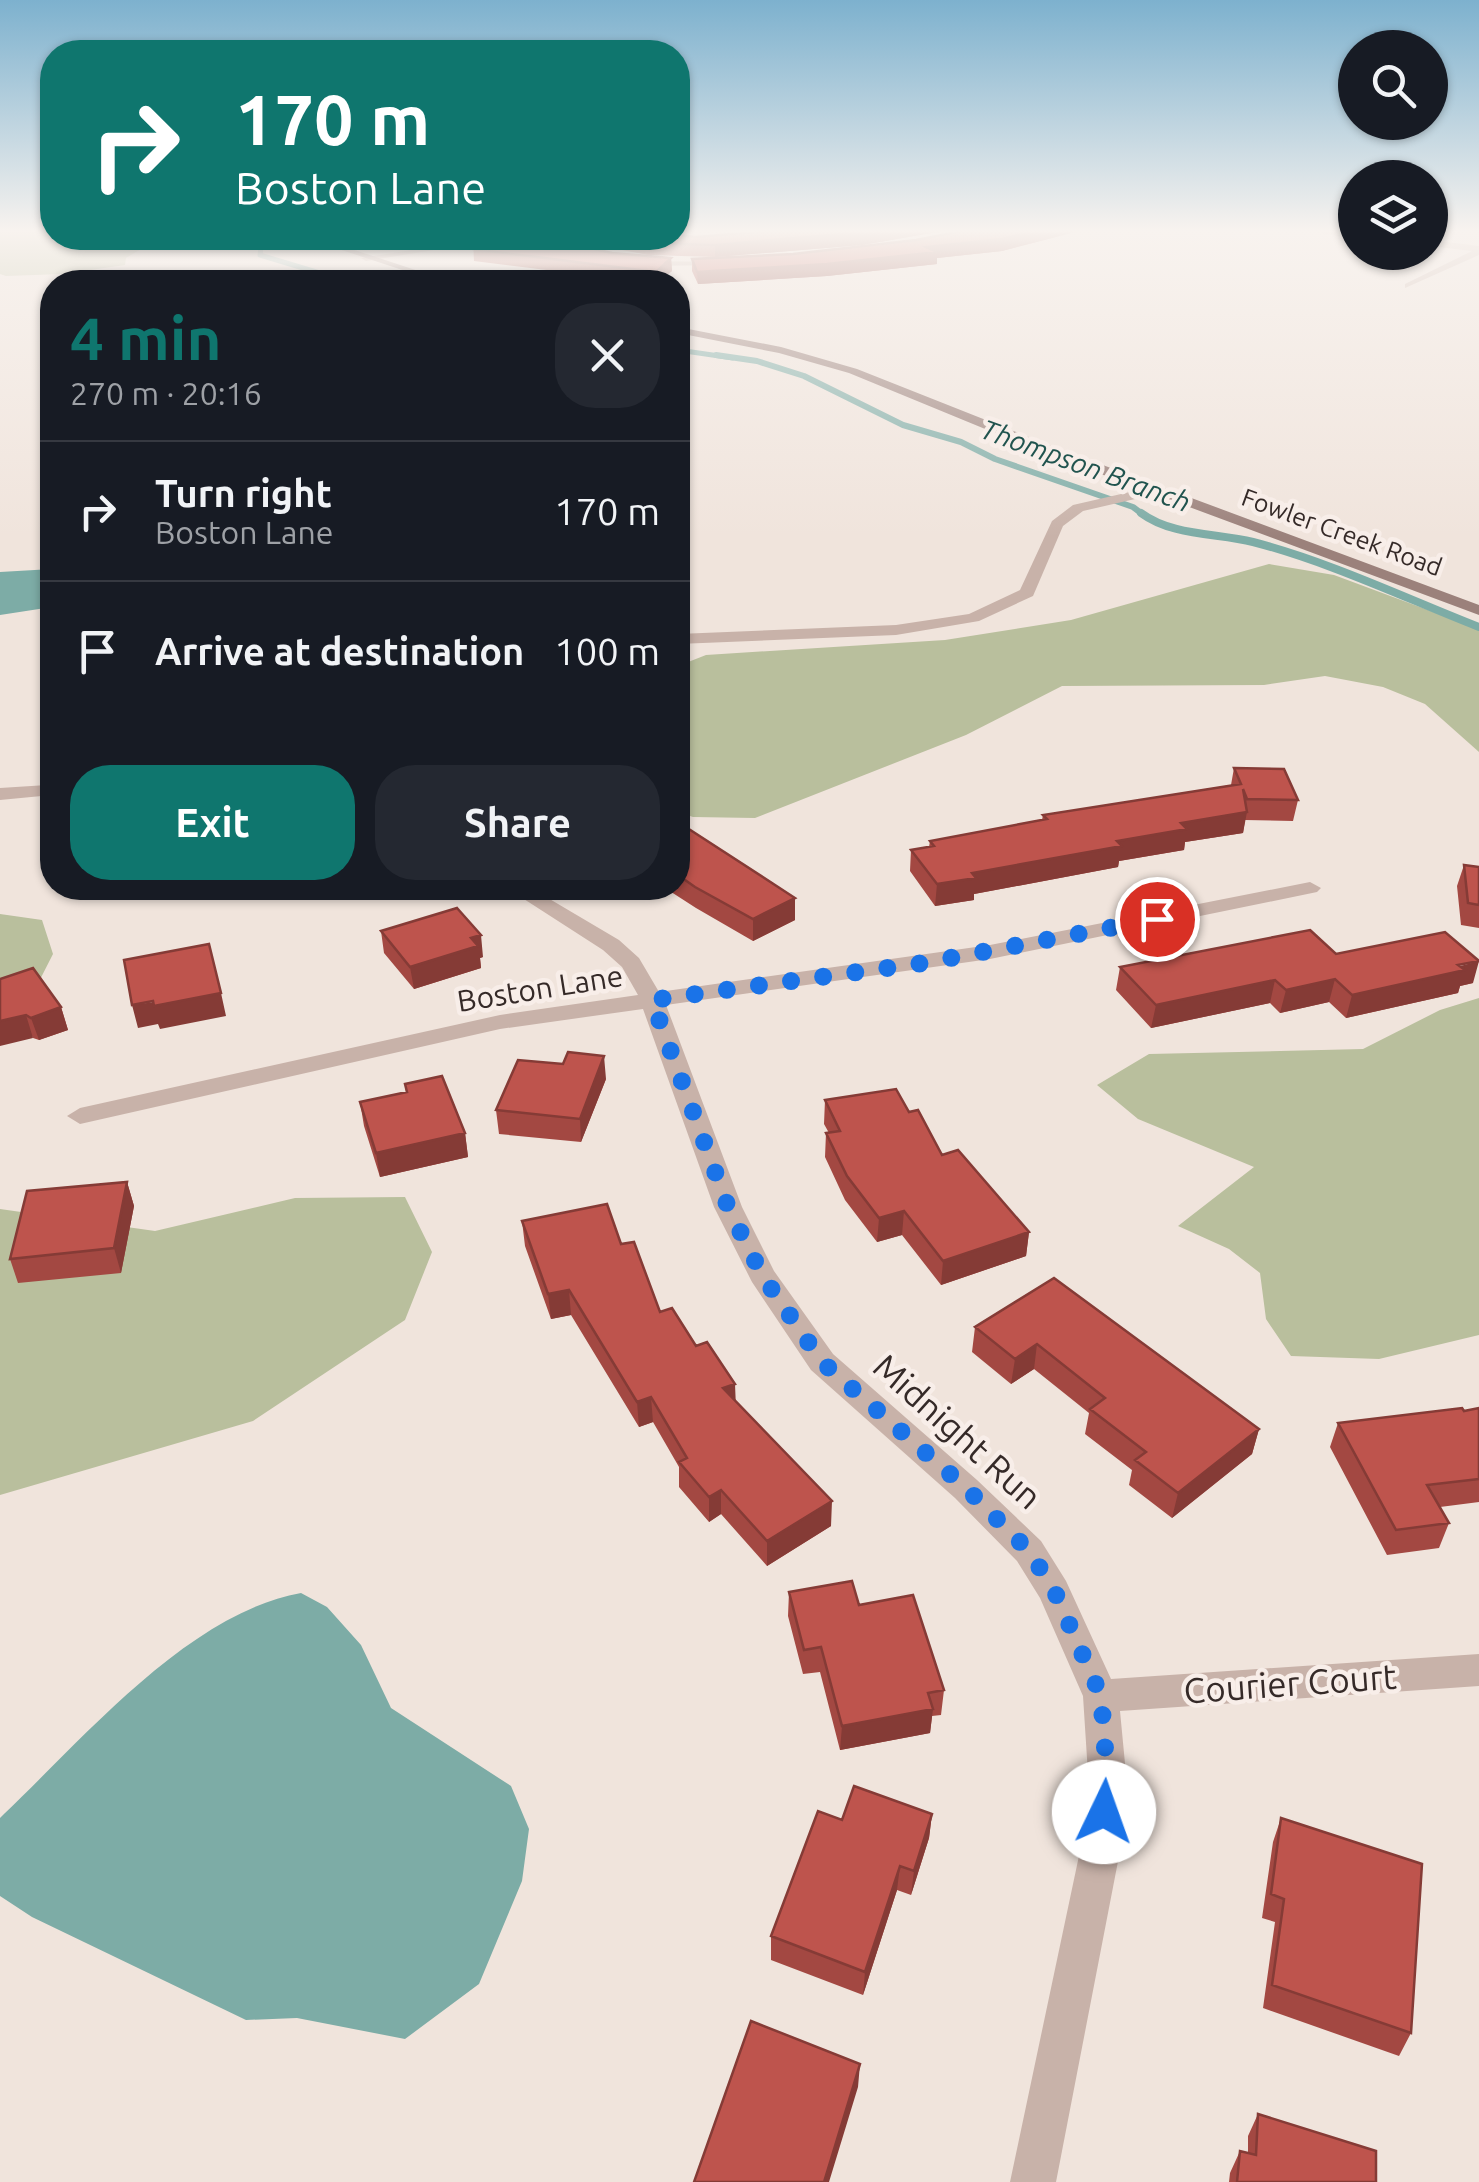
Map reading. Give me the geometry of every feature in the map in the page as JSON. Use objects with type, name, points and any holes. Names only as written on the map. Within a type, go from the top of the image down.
[{"type":"main road","name":"Fowler Creek Road","points":[[693,333],[781,350],[853,370],[1156,490],[1479,610]]},
{"type":"street","points":[[690,639],[896,630],[973,618],[1026,593],[1057,524],[1078,508],[1156,490]]},
{"type":"street","points":[[0,794],[40,791]]},
{"type":"street","name":"Boston Lane","points":[[80,1116],[500,1022],[990,952],[1310,888]]},
{"type":"street","name":"Midnight Run","points":[[537,900],[611,945],[630,963],[652,1000],[728,1207],[762,1275],[822,1362],[966,1488],[1029,1551],[1054,1590],[1101,1696],[1107,1774],[1100,1851],[1033,2182]]},
{"type":"street","name":"Courier Court","points":[[1101,1696],[1479,1670]]},
{"type":"green space","points":[[1269,564],[1334,575],[1479,629],[1479,752],[1425,704],[1383,687],[1325,676],[1264,685],[1062,686],[966,735],[755,818],[690,816],[690,661],[706,655],[945,640],[1071,620]]},
{"type":"green space","points":[[0,914],[42,920],[53,954],[26,1007],[0,1017]]},
{"type":"green space","points":[[1479,998],[1479,1335],[1379,1359],[1291,1356],[1266,1319],[1260,1273],[1229,1249],[1178,1226],[1254,1167],[1138,1119],[1097,1085],[1149,1054],[1363,1049],[1440,1010]]},
{"type":"green space","points":[[405,1197],[432,1252],[405,1320],[253,1421],[0,1495],[0,1209],[155,1231],[295,1198]]},
{"type":"water","points":[[40,570],[40,609],[0,615],[0,572]]},
{"type":"water","points":[[301,1593],[327,1607],[361,1645],[391,1708],[511,1786],[529,1829],[522,1881],[479,1984],[405,2039],[297,2018],[246,2020],[32,1917],[0,1896],[0,1818],[104,1716],[179,1651],[259,1605]]},
{"type":"building","points":[[1234,768],[1284,769],[1298,800],[1247,799],[1243,789],[1247,812],[1181,823],[1187,829],[1117,841],[1122,846],[972,873],[976,878],[937,884],[911,850],[934,846],[930,841],[1047,819],[1043,815],[1241,784]]},
{"type":"building","points":[[690,830],[795,898],[753,919],[690,883]]},
{"type":"building","points":[[1464,865],[1479,867],[1479,905],[1468,903]]},
{"type":"building","points":[[457,908],[481,935],[471,938],[478,946],[410,967],[381,931]]},
{"type":"building","points":[[1310,930],[1336,954],[1445,932],[1479,961],[1458,965],[1465,970],[1352,995],[1335,979],[1286,990],[1275,980],[1156,1005],[1120,967]]},
{"type":"building","points":[[209,944],[221,993],[154,1006],[153,1001],[132,1005],[124,960]]},
{"type":"building","points":[[33,968],[61,1007],[31,1018],[26,1015],[0,1021],[0,979]]},
{"type":"building","points":[[568,1052],[604,1056],[580,1119],[496,1110],[518,1060],[563,1064]]},
{"type":"building","points":[[442,1076],[465,1133],[376,1153],[360,1102],[407,1092],[405,1084]]},
{"type":"building","points":[[896,1089],[909,1112],[918,1110],[942,1155],[958,1150],[1029,1232],[943,1261],[904,1211],[879,1218],[847,1176],[826,1133],[840,1131],[825,1100]]},
{"type":"building","points":[[127,1182],[114,1248],[10,1259],[27,1191]]},
{"type":"building","points":[[607,1204],[621,1244],[634,1242],[660,1312],[672,1308],[696,1346],[707,1342],[735,1384],[723,1388],[832,1501],[767,1541],[721,1490],[709,1497],[679,1462],[687,1458],[651,1397],[637,1402],[569,1290],[548,1294],[522,1221]]},
{"type":"building","points":[[1054,1278],[1259,1429],[1178,1493],[1135,1460],[1146,1452],[1090,1409],[1105,1398],[1037,1344],[1015,1359],[975,1327]]},
{"type":"building","points":[[1479,1408],[1479,1479],[1427,1485],[1449,1523],[1396,1530],[1338,1423]]},
{"type":"building","points":[[852,1581],[859,1605],[913,1595],[944,1690],[928,1693],[933,1709],[842,1726],[821,1647],[804,1650],[789,1592]]},
{"type":"building","points":[[854,1786],[932,1814],[914,1871],[900,1866],[865,1972],[771,1936],[818,1811],[842,1820]]},
{"type":"building","points":[[1281,1818],[1422,1864],[1411,2033],[1272,1985],[1284,1899],[1271,1894]]},
{"type":"building","points":[[751,2021],[860,2064],[824,2182],[694,2182]]},
{"type":"building","points":[[1258,2114],[1376,2151],[1376,2182],[1237,2182],[1240,2151],[1256,2155]]},
{"type":"waterway","name":"Thompson Branch","points":[[690,352],[733,358]]},
{"type":"waterway","name":"Thompson Branch","points":[[716,355],[757,361],[804,376],[903,425],[961,442],[995,459],[1141,513]]},
{"type":"waterway","name":"Thompson Branch","points":[[1141,513],[1180,530],[1253,542],[1310,560],[1479,627]]},
{"type":"waterway","name":"Thompson Branch","points":[[1141,513],[1145,516]]},
{"type":"route","points":[[1104,1812],[1107,1774],[1101,1696],[1054,1590],[1029,1551],[966,1488],[822,1362],[762,1275],[728,1207],[652,1000],[924,963],[1157,919]]}]
